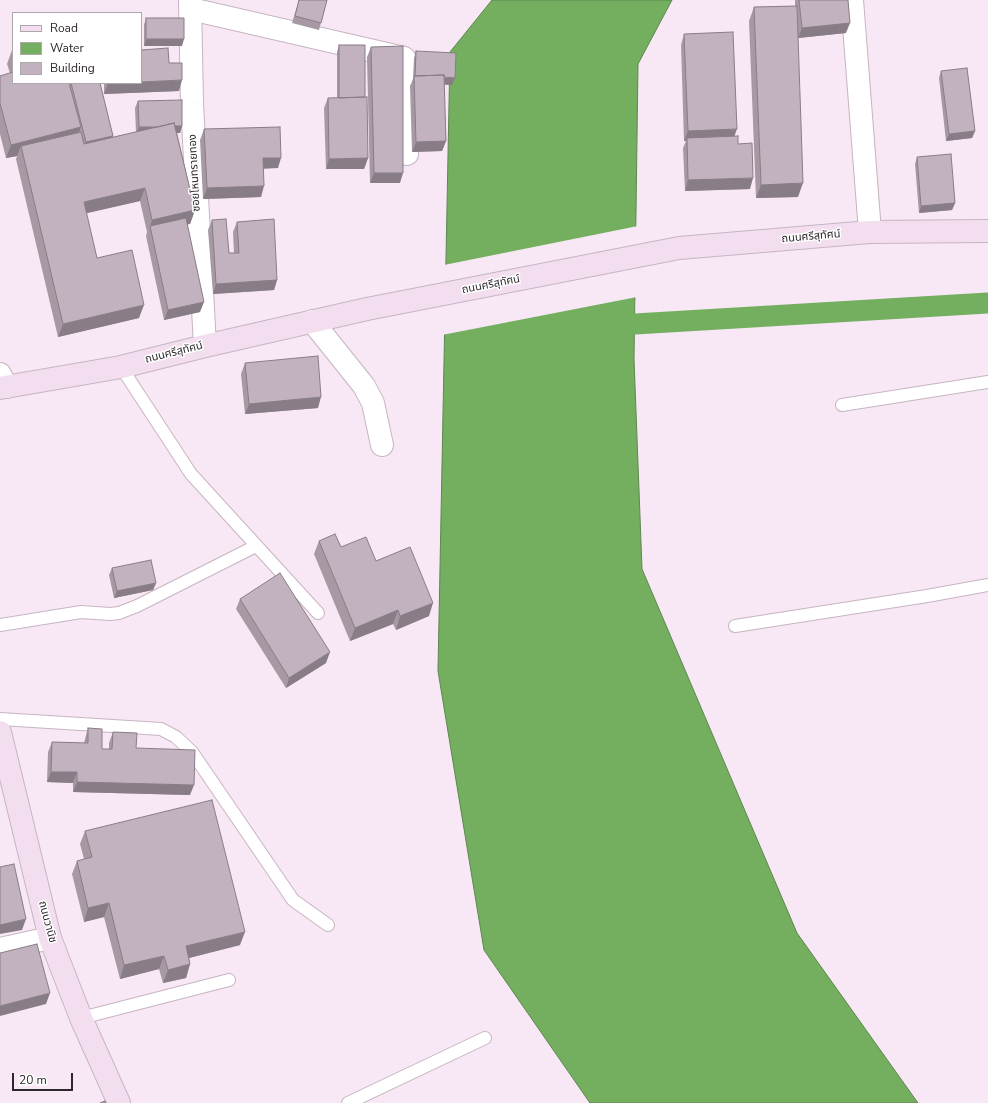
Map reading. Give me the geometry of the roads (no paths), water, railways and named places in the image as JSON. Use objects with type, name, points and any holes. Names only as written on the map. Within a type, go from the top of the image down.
[{"type":"street","points":[[852,0],[870,232]]},
{"type":"street","points":[[191,4],[404,58],[407,63],[408,70],[407,154]]},
{"type":"street","name":"ซอยโหนทรายทอง","points":[[191,4],[192,103],[205,346]]},
{"type":"street","name":"ถนนศรีสุทัศน์","points":[[2,383],[121,367],[366,309],[679,248],[870,232],[988,231]]},
{"type":"street","points":[[312,321],[364,386],[373,403],[382,445]]},
{"type":"street","name":"ถนนวานิช","points":[[0,732],[50,938],[81,1018],[119,1103]]},
{"type":"street","points":[[0,949],[50,938]]},
{"type":"lane","points":[[121,367],[191,474],[318,613]]},
{"type":"lane","points":[[842,405],[988,382]]},
{"type":"lane","points":[[0,626],[81,612],[110,614],[118,613],[137,606],[256,546]]},
{"type":"lane","points":[[735,626],[928,596],[988,585]]},
{"type":"lane","points":[[0,719],[161,729],[176,737],[192,752],[293,900],[328,926]]},
{"type":"lane","points":[[81,1018],[229,980]]},
{"type":"lane","points":[[348,1103],[485,1038]]},
{"type":"water","points":[[492,0],[672,0],[638,64],[634,359],[642,569],[797,933],[918,1103],[590,1103],[484,950],[438,671],[450,52]]},
{"type":"waterway","points":[[635,324],[988,303]]}]
